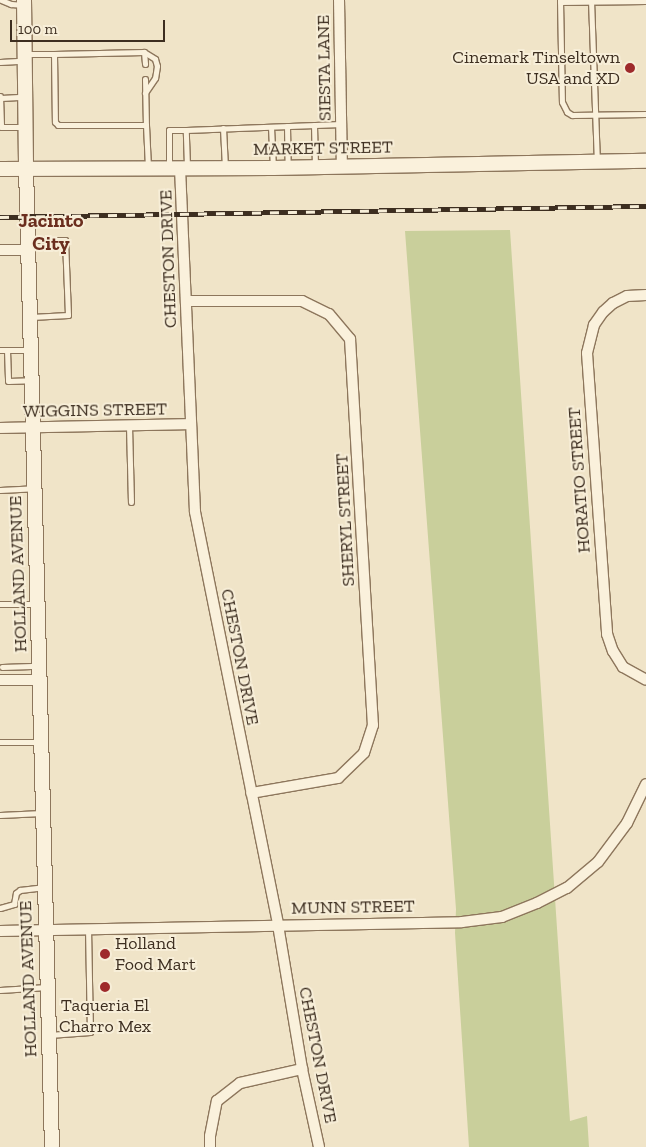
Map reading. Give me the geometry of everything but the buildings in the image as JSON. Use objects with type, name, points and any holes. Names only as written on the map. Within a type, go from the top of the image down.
[{"type":"main road","name":"HOLLAND AVENUE","points":[[24,2],[32,427],[52,1147]]},
{"type":"main road","name":"MARKET STREET","points":[[0,169],[288,168],[646,161]]},
{"type":"street","name":"SIESTA LANE","points":[[339,0],[342,166]]},
{"type":"street","name":"CHESTON DRIVE","points":[[179,168],[194,512],[278,925],[302,1069],[319,1147]]},
{"type":"street","points":[[0,250],[28,245]]},
{"type":"street","name":"HORATIO STREET","points":[[646,295],[627,296],[613,303],[602,312],[594,325],[587,353],[607,634],[613,651],[623,667],[646,680]]},
{"type":"street","name":"SHERYL STREET","points":[[186,300],[302,300],[329,314],[350,339],[373,725],[364,753],[338,778],[251,793]]},
{"type":"street","name":"WIGGINS STREET","points":[[0,428],[190,424]]},
{"type":"street","points":[[1,680],[39,680]]},
{"type":"street","name":"MUNN STREET","points":[[0,930],[462,922],[502,917],[567,888],[598,862],[627,823],[646,784]]},
{"type":"street","points":[[210,1147],[210,1136],[217,1101],[240,1084],[302,1069]]},
{"type":"lane","points":[[1,0],[11,4],[24,2]]},
{"type":"lane","points":[[646,1],[560,1],[563,107],[572,115],[646,114]]},
{"type":"lane","points":[[591,1],[596,162]]},
{"type":"lane","points":[[0,62],[54,54],[144,52],[153,56],[157,66],[155,78],[145,93]]},
{"type":"lane","points":[[144,52],[145,64]]},
{"type":"lane","points":[[54,54],[56,122],[58,125],[146,125]]},
{"type":"lane","points":[[145,79],[148,168]]},
{"type":"lane","points":[[26,97],[0,97],[0,128],[26,127]]},
{"type":"lane","points":[[179,168],[169,130],[341,124]]},
{"type":"lane","points":[[314,125],[315,167]]},
{"type":"lane","points":[[271,126],[273,168]]},
{"type":"lane","points":[[287,126],[288,168]]},
{"type":"lane","points":[[224,128],[225,168]]},
{"type":"lane","points":[[179,168],[186,130]]},
{"type":"lane","points":[[28,245],[65,240],[68,315],[30,317]]},
{"type":"lane","points":[[0,350],[31,350]]},
{"type":"lane","points":[[7,350],[8,381],[31,380]]},
{"type":"lane","points":[[128,426],[131,502]]},
{"type":"lane","points":[[0,490],[34,488]]},
{"type":"lane","points":[[0,604],[37,604]]},
{"type":"lane","points":[[1,680],[1,667],[39,666]]},
{"type":"lane","points":[[0,742],[41,742]]},
{"type":"lane","points":[[0,815],[43,813]]},
{"type":"lane","points":[[0,908],[14,904],[16,893],[20,890],[45,887]]},
{"type":"lane","points":[[49,1035],[90,1032],[88,929]]},
{"type":"lane","points":[[0,990],[47,986]]},
{"type":"green space","points":[[510,230],[570,1121],[587,1116],[589,1147],[469,1147],[455,933],[456,909],[405,231]]},
{"type":"railway","points":[[0,217],[646,206]]},
{"type":"place","name":"Cinemark Tinseltown USA and XD","points":[[630,68]]},
{"type":"place","name":"Holland Food Mart","points":[[105,954]]},
{"type":"place","name":"Taqueria El Charro Mex","points":[[105,987]]},
{"type":"district","name":"Jacinto City","points":[[51,232]]}]
